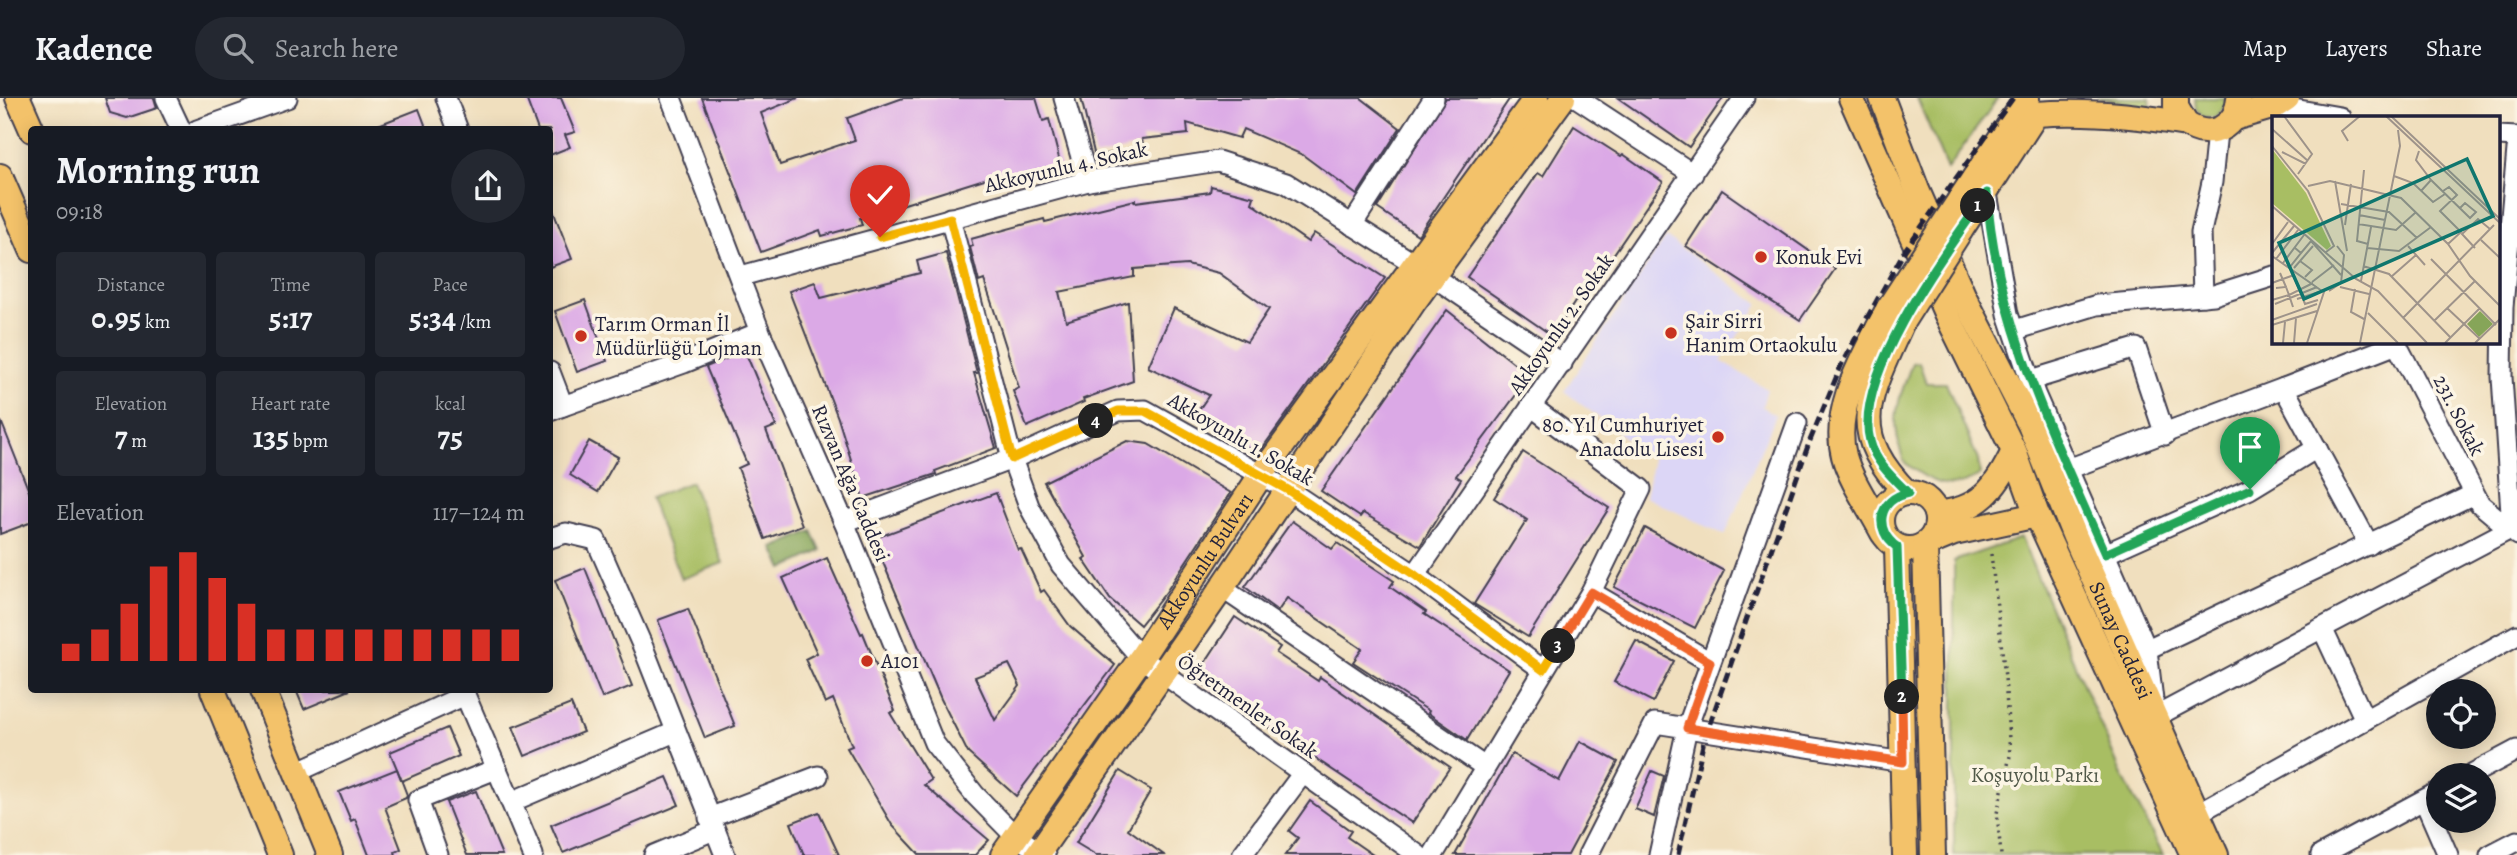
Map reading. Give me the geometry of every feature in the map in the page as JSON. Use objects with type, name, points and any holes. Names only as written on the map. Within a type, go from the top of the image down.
[{"type":"main road","points":[[18,98],[30,126]]},
{"type":"main road","name":"Akkoyunlu Bulvarı","points":[[1040,854],[1288,490],[1422,270],[1536,98]]},
{"type":"main road","name":"Akkoyunlu Bulvarı","points":[[1009,846],[1141,658],[1261,475],[1422,270],[1563,98]]},
{"type":"main road","name":"Sunay Caddesi","points":[[1851,98],[1946,313],[2014,452],[2037,515],[2193,855]]},
{"type":"main road","name":"Sunay Caddesi","points":[[1882,98],[1917,190],[1964,297],[2030,425],[2138,654],[2155,718],[2216,855]]},
{"type":"main road","points":[[2176,98],[2176,107],[2186,124]]},
{"type":"main road","points":[[2034,103],[2186,124],[2201,131],[2230,115],[2281,107]]},
{"type":"main road","points":[[1933,855],[1925,545],[1936,530],[1936,513],[1925,498],[1908,493],[1885,471],[1870,443],[1867,416],[1884,363],[1895,315],[1987,193],[2034,103]]},
{"type":"main road","points":[[2034,103],[1959,201],[1847,399],[1840,436],[1845,459],[1890,540],[1912,550],[1954,533],[2037,515]]},
{"type":"main road","points":[[0,176],[28,241]]},
{"type":"main road","points":[[1936,513],[1954,513],[1987,496],[2001,478],[2014,452]]},
{"type":"main road","points":[[1905,855],[1903,762],[1890,540],[1881,515],[1885,507],[1898,495],[1908,493]]},
{"type":"main road","points":[[214,693],[280,855]]},
{"type":"main road","points":[[264,693],[330,855]]},
{"type":"street","points":[[166,98],[179,126]]},
{"type":"street","points":[[208,126],[287,98]]},
{"type":"street","points":[[446,98],[456,126]]},
{"type":"street","name":"Rızvan Ağa Caddesi","points":[[671,98],[760,331],[844,522],[934,743],[975,795],[1009,846],[1040,854]]},
{"type":"street","points":[[1064,98],[1088,181]]},
{"type":"street","points":[[1352,225],[1434,98]]},
{"type":"street","points":[[1577,98],[1693,173]]},
{"type":"street","name":"Akkoyunlu 2. Sokak","points":[[1415,575],[1744,98]]},
{"type":"street","points":[[2281,107],[2334,116]]},
{"type":"street","points":[[2203,296],[2201,232],[2230,115]]},
{"type":"street","points":[[2155,718],[2322,628],[2516,530],[2511,415],[2502,377],[2512,268],[2508,224],[2509,180],[2517,149]]},
{"type":"street","name":"Akkoyunlu 4. Sokak","points":[[741,276],[1088,181],[1218,161],[1286,183],[1562,364]]},
{"type":"street","points":[[1987,193],[2008,314],[2031,380],[2105,554],[2138,654],[2474,494]]},
{"type":"street","name":"Öğretmenler Sokak","points":[[950,218],[1012,459],[1029,506],[1061,565],[1141,658],[1418,855]]},
{"type":"street","points":[[2015,330],[2097,305],[2203,296],[2272,277]]},
{"type":"street","points":[[553,390],[556,409],[684,363],[760,331]]},
{"type":"street","points":[[2068,469],[2165,435],[2396,343]]},
{"type":"street","name":"231. Sokak","points":[[2396,343],[2474,494],[2480,503],[2516,530]]},
{"type":"street","points":[[2031,380],[2136,348],[2165,435]]},
{"type":"street","points":[[2284,388],[2369,545]]},
{"type":"street","points":[[1433,855],[1591,592],[1641,489],[1531,406]]},
{"type":"street","name":"Akkoyunlu 1. Sokak","points":[[844,522],[1012,459],[1118,411],[1145,411],[1288,490],[1415,575],[1543,670]]},
{"type":"street","points":[[1659,855],[1687,728],[1797,423]]},
{"type":"street","points":[[2105,554],[2250,489],[2317,448]]},
{"type":"street","points":[[553,537],[566,533],[596,540],[643,647],[725,855]]},
{"type":"street","points":[[1222,588],[1485,767]]},
{"type":"street","points":[[1591,592],[1710,662]]},
{"type":"street","points":[[2322,628],[2365,720]]},
{"type":"street","points":[[2198,813],[2517,635]]},
{"type":"street","points":[[297,772],[462,693]]},
{"type":"street","points":[[464,693],[533,855]]},
{"type":"street","points":[[1588,855],[1655,723],[1903,762]]},
{"type":"street","points":[[511,802],[675,732]]},
{"type":"street","points":[[2493,763],[2517,750]]},
{"type":"street","points":[[438,855],[418,800],[496,769]]},
{"type":"street","points":[[1242,855],[1304,774]]},
{"type":"street","points":[[654,855],[712,824],[818,776]]},
{"type":"street","points":[[2321,855],[2426,799]]},
{"type":"street","points":[[2442,833],[2448,855]]},
{"type":"street","points":[[2490,855],[2517,841]]},
{"type":"path","points":[[1991,554],[2005,677],[2010,756],[1997,813],[2001,855]]},
{"type":"shaded area","name":"Şair Sirri Hanim Ortaokulu","points":[[1666,237],[1759,304],[1721,361],[1767,389],[1762,407],[1776,415],[1725,535],[1645,497],[1653,459],[1564,391]]},
{"type":"green space","points":[[1917,98],[1998,98],[1947,169]]},
{"type":"green space","points":[[2097,98],[2150,98],[2151,108]]},
{"type":"green space","points":[[2195,98],[2225,98],[2226,105],[2215,117],[2204,117],[2196,109]]},
{"type":"green space","points":[[1919,362],[1926,383],[1946,383],[1978,460],[1980,475],[1969,481],[1950,485],[1940,483],[1922,475],[1904,462],[1897,434],[1897,412],[1912,363]]},
{"type":"green space","points":[[691,482],[723,563],[681,579],[650,498]]},
{"type":"green space","points":[[812,531],[821,551],[783,569],[773,548]]},
{"type":"green space","name":"Koşuyolu Parkı","points":[[2021,538],[2120,771],[2163,855],[1954,855],[1954,561]]},
{"type":"building","points":[[105,98],[154,98],[157,108],[127,118],[110,113]]},
{"type":"building","points":[[526,98],[561,98],[575,132],[565,135],[570,147],[553,154],[553,126],[536,126]]},
{"type":"building","points":[[702,98],[798,98],[761,113],[780,165],[855,140],[847,118],[903,98],[1036,98],[1043,121],[1049,119],[1061,166],[1000,185],[997,175],[860,218],[862,225],[822,236],[820,230],[761,252]]},
{"type":"building","points":[[1081,98],[1361,98],[1400,128],[1357,195],[1303,155],[1243,129],[1239,138],[1187,123],[1188,134],[1142,139],[1143,145],[1095,157]]},
{"type":"building","points":[[1446,98],[1510,98],[1418,235],[1377,208]]},
{"type":"building","points":[[1618,98],[1723,98],[1689,147]]},
{"type":"building","points":[[419,109],[425,126],[376,126]]},
{"type":"building","points":[[1574,126],[1621,156],[1623,154],[1663,182],[1594,283],[1589,280],[1553,336],[1467,277],[1538,173],[1543,176]]},
{"type":"building","points":[[1211,186],[1254,197],[1252,203],[1308,242],[1314,233],[1385,278],[1258,454],[1196,414],[1209,395],[1148,367],[1174,308],[1247,342],[1269,309],[1219,273],[1187,265],[1134,269],[1134,277],[1059,292],[1066,321],[1128,302],[1133,381],[1083,399],[1084,402],[1027,427],[1013,391],[1019,388],[1001,331],[984,280],[979,282],[970,247],[973,246],[971,239],[1044,219],[1045,222],[1135,200],[1210,192]]},
{"type":"building","name":"Konuk Evi","points":[[1722,190],[1835,269],[1800,320],[1686,246]]},
{"type":"building","points":[[553,211],[572,259],[553,266]]},
{"type":"building","points":[[946,253],[977,373],[974,373],[996,448],[935,471],[936,474],[863,498],[838,418],[789,291],[815,282],[821,298],[920,273],[917,261]]},
{"type":"building","name":"Tarım Orman İl Müdürlüğü Lojman","points":[[585,300],[607,361],[577,372],[555,311]]},
{"type":"building","points":[[1447,310],[1530,376],[1456,476],[1461,479],[1420,546],[1363,513],[1360,517],[1321,491]]},
{"type":"building","points":[[745,351],[776,426],[766,430],[802,525],[765,539],[738,468],[747,464],[706,367]]},
{"type":"building","points":[[1,421],[28,489],[28,524],[0,534]]},
{"type":"building","points":[[589,441],[618,457],[598,492],[570,475]]},
{"type":"building","points":[[1127,441],[1148,444],[1231,493],[1166,592],[1140,625],[1110,599],[1083,559],[1086,557],[1044,482]]},
{"type":"building","points":[[1523,452],[1609,508],[1528,637],[1474,604],[1527,520],[1494,498]]},
{"type":"building","points":[[996,493],[1018,550],[1021,549],[1041,592],[1044,590],[1070,626],[1115,665],[1016,796],[968,753],[941,699],[873,539]],"holes":[[[1009,664],[1020,686],[995,720],[975,677]]]},
{"type":"building","points":[[1292,521],[1332,549],[1337,543],[1394,581],[1390,587],[1426,612],[1424,614],[1509,670],[1467,740],[1428,713],[1429,711],[1353,662],[1362,649],[1287,598],[1278,611],[1245,587]]},
{"type":"building","points":[[1645,528],[1724,571],[1695,628],[1614,587]]},
{"type":"building","points":[[827,558],[861,634],[863,633],[895,711],[890,713],[931,780],[924,785],[989,840],[975,855],[920,855],[892,825],[847,748],[852,746],[833,699],[825,703],[805,659],[817,653],[783,578]]},
{"type":"building","points":[[585,568],[632,686],[602,698],[555,580]]},
{"type":"building","points":[[688,609],[735,726],[705,738],[658,620]]},
{"type":"building","points":[[1235,617],[1280,647],[1276,653],[1318,681],[1320,677],[1450,767],[1412,823],[1195,678]]},
{"type":"building","points":[[1636,641],[1674,661],[1653,702],[1614,682]]},
{"type":"building","points":[[297,693],[343,693],[304,709]]},
{"type":"building","points":[[571,704],[583,732],[525,756],[513,727]]},
{"type":"building","points":[[447,728],[459,756],[402,781],[390,752]]},
{"type":"building","points":[[1580,741],[1618,762],[1568,855],[1455,855],[1512,754],[1559,781]]},
{"type":"building","points":[[397,769],[407,795],[406,798],[385,807],[401,849],[395,852],[396,855],[369,855],[355,819],[351,821],[339,792]]},
{"type":"building","points":[[1120,771],[1151,790],[1128,829],[1164,855],[1096,855],[1076,843]]},
{"type":"building","points":[[1652,771],[1664,776],[1654,817],[1635,809]]},
{"type":"building","points":[[667,777],[679,805],[563,853],[551,825]]},
{"type":"building","points":[[476,791],[502,855],[467,855],[446,802]]},
{"type":"building","points":[[1310,801],[1351,831],[1347,837],[1373,855],[1285,855],[1298,838],[1289,831]]},
{"type":"building","points":[[819,812],[839,855],[804,855],[791,823]]},
{"type":"railway","points":[[1678,855],[1704,740],[1809,443],[1843,361],[1905,250],[2013,98]]},
{"type":"place","name":"Konuk Evi","points":[[1761,257]]},
{"type":"place","name":"Şair Sirri Hanim Ortaokulu","points":[[1671,333]]},
{"type":"place","name":"Tarım Orman İl Müdürlüğü Lojman","points":[[581,336]]},
{"type":"place","name":"80. Yıl Cumhuriyet Anadolu Lisesi","points":[[1718,437]]},
{"type":"place","name":"A101","points":[[867,661]]},
{"type":"route","points":[[880,237],[950,218],[1012,459],[1118,411],[1145,411],[1288,490],[1415,575],[1543,670],[1591,592],[1710,662],[1687,728],[1903,762],[1897,547],[1883,533],[1881,515],[1891,500],[1908,493],[1885,471],[1870,443],[1867,416],[1884,363],[1902,322],[1987,193],[2008,314],[2035,394],[2105,554],[2175,525],[2250,489]]}]
